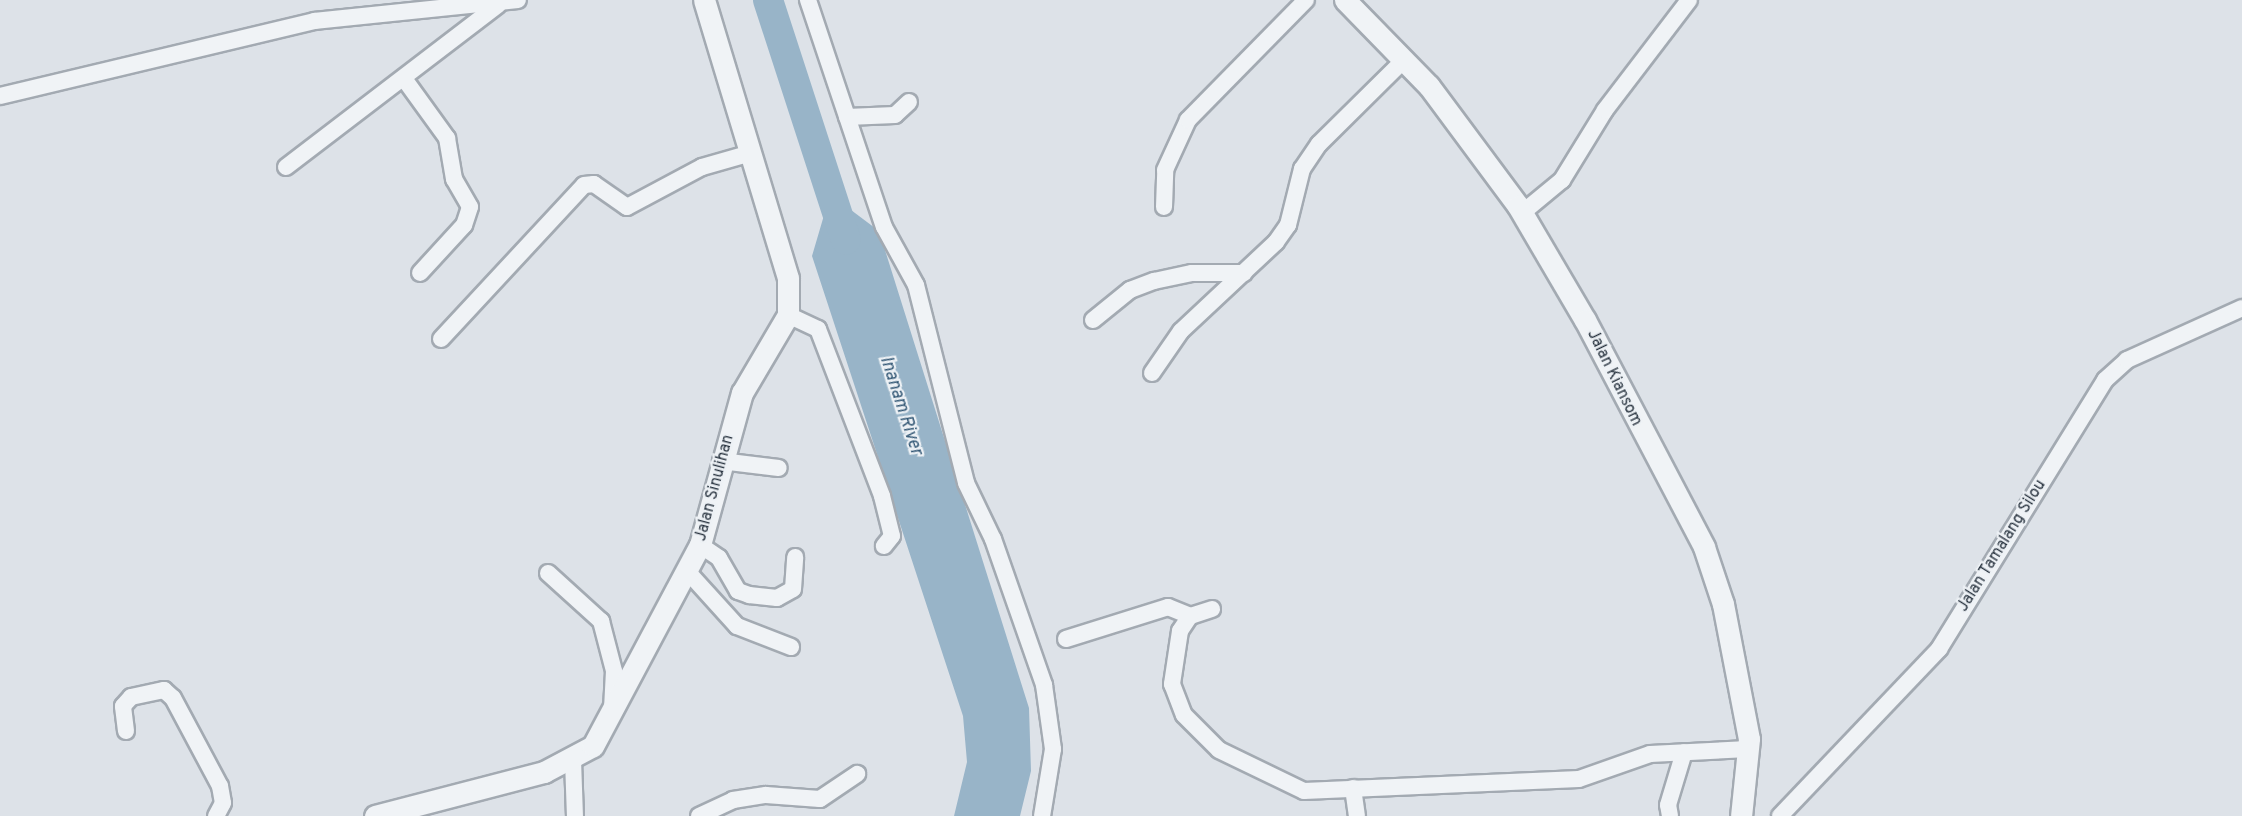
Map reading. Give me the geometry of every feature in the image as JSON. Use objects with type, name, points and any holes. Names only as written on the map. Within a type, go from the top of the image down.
[{"type":"street","points":[[0,96],[314,21],[498,5],[518,0]]},
{"type":"street","points":[[704,0],[788,279],[788,315],[818,329],[882,496],[892,536],[884,546]]},
{"type":"street","points":[[808,0],[884,227],[916,285],[966,483],[993,539],[1044,685],[1053,748],[1042,816]]},
{"type":"street","points":[[1164,207],[1165,170],[1188,120],[1306,0]]},
{"type":"street","name":"Jalan Kiansom","points":[[1345,0],[1404,60],[1465,128],[1522,213],[1704,547],[1723,604],[1748,749],[1741,816]]},
{"type":"street","points":[[1522,213],[1562,180],[1605,110],[1689,0]]},
{"type":"street","points":[[286,167],[405,80],[498,5]]},
{"type":"street","points":[[1152,373],[1167,346],[1244,273],[1288,225],[1302,169],[1319,144],[1404,60]]},
{"type":"street","points":[[405,80],[447,138],[454,179],[470,207],[464,225],[420,273]]},
{"type":"street","points":[[847,117],[895,115],[909,102]]},
{"type":"street","points":[[441,339],[584,186],[594,184],[627,207],[702,167],[751,153]]},
{"type":"street","points":[[1093,320],[1130,290],[1154,281],[1192,273],[1244,273]]},
{"type":"street","name":"Jalan Tamalang Silou","points":[[1780,816],[1939,649],[2105,380],[2127,360],[2242,308]]},
{"type":"street","name":"Jalan Sinulihan","points":[[375,816],[573,760],[593,746],[611,717],[688,572],[700,545],[721,461],[742,393],[788,315]]},
{"type":"street","points":[[721,461],[779,468]]},
{"type":"street","points":[[700,545],[719,558],[738,591],[749,595],[777,598],[793,589],[795,557]]},
{"type":"street","points":[[688,572],[737,626],[791,646]]},
{"type":"street","points":[[548,573],[601,621],[614,671],[611,717]]},
{"type":"street","points":[[1066,639],[1168,607],[1190,616]]},
{"type":"street","points":[[1212,609],[1190,616],[1180,631],[1172,684],[1193,726],[1219,750],[1304,790],[1579,779],[1650,754],[1748,749]]},
{"type":"street","points":[[126,731],[123,706],[131,698],[164,690],[173,698],[220,786],[224,803],[216,816]]},
{"type":"street","points":[[1670,816],[1684,752]]},
{"type":"street","points":[[573,760],[575,816]]},
{"type":"street","points":[[699,816],[755,797],[820,799],[857,774]]},
{"type":"street","points":[[1353,788],[1357,816]]},
{"type":"water","points":[[839,201],[879,231],[1029,708],[1031,771],[1020,816],[954,816],[967,762],[963,716],[812,256],[827,205]]},
{"type":"waterway","name":"Inanam River","points":[[768,0],[846,240]]}]
